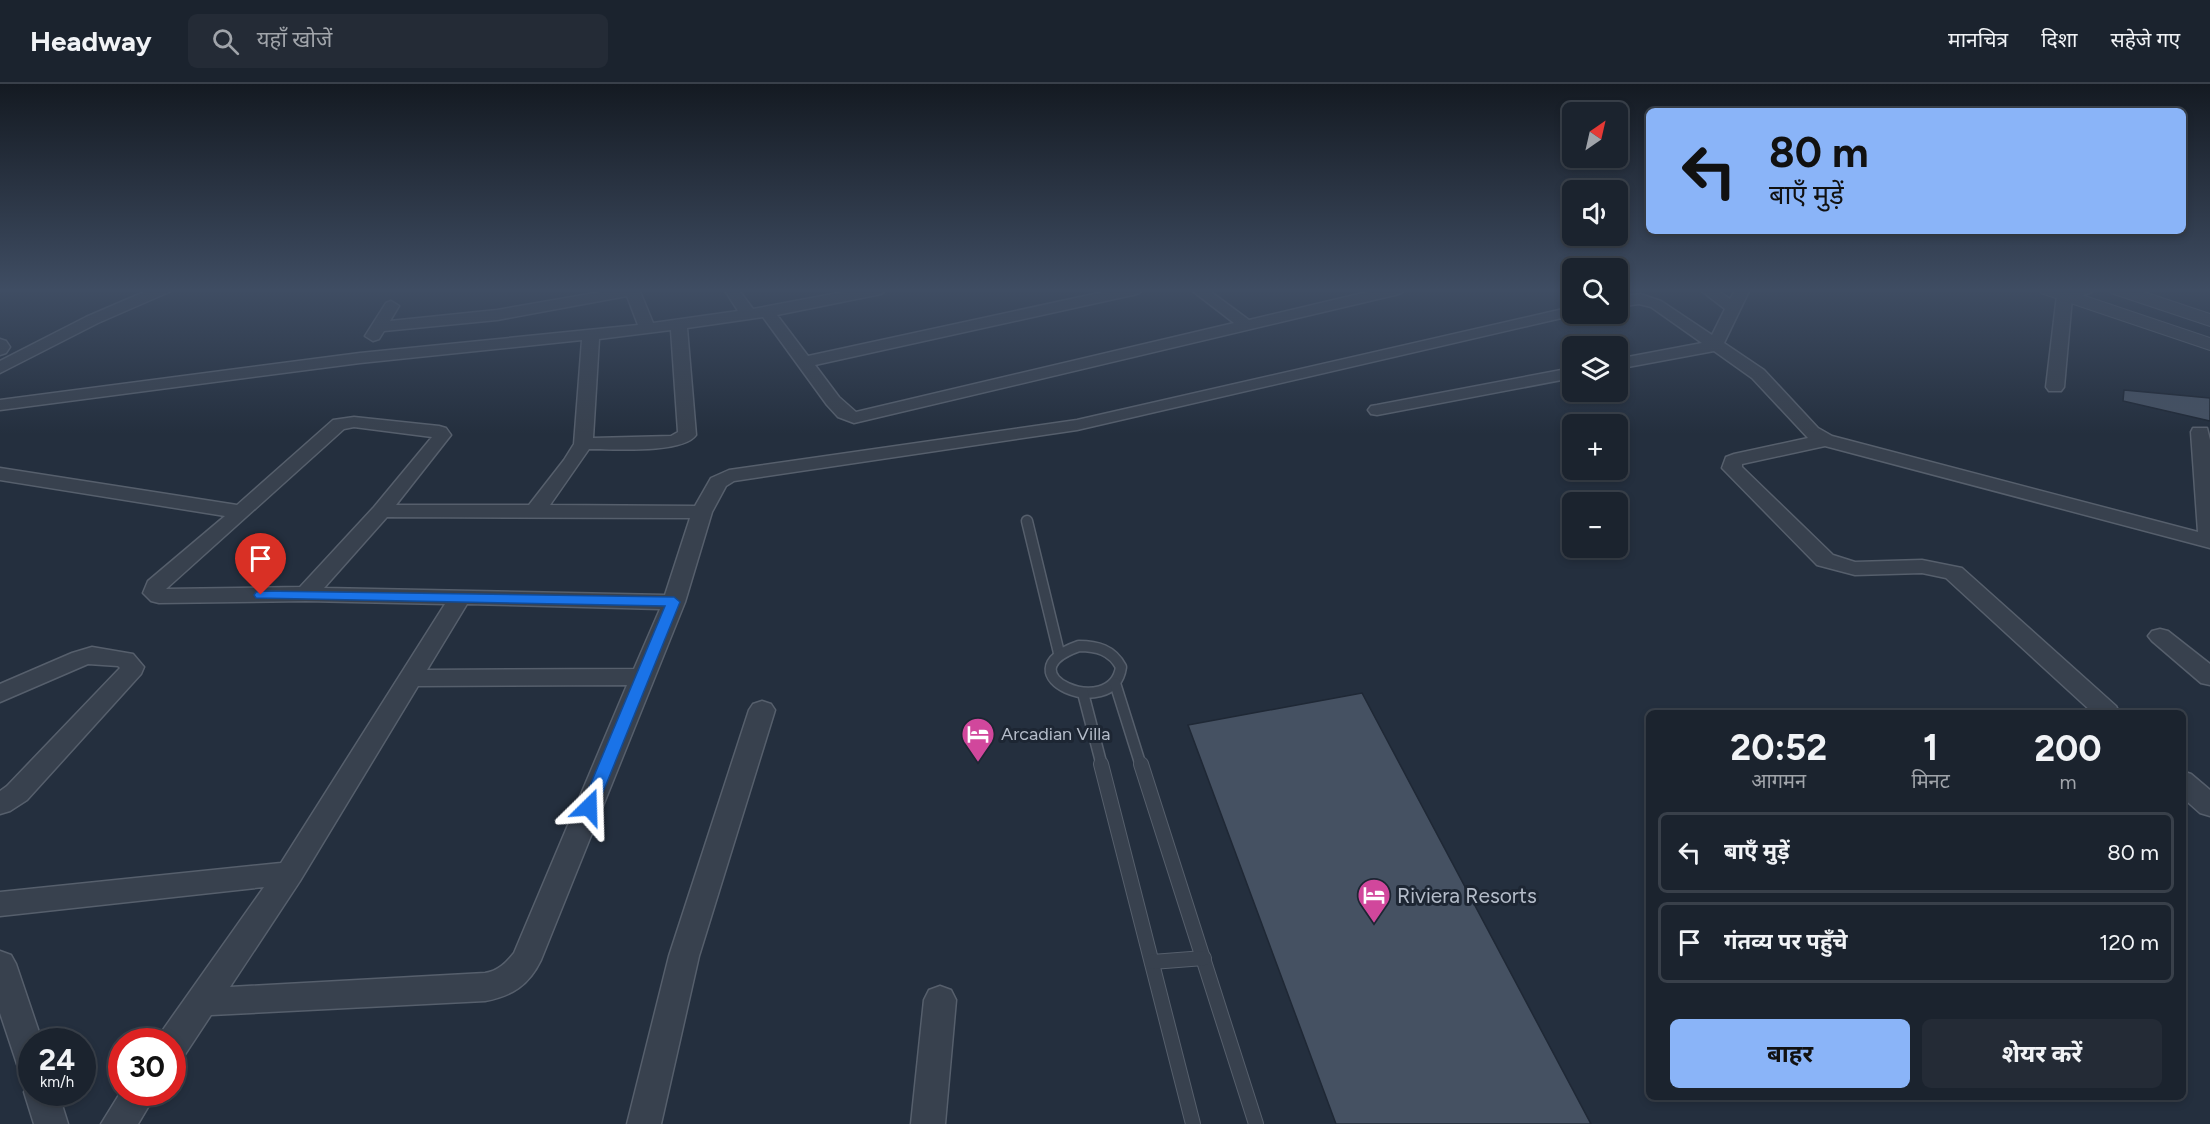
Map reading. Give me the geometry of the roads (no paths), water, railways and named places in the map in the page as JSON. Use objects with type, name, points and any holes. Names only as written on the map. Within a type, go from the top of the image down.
[{"type":"street","points":[[0,344],[0,363],[54,338]]},
{"type":"street","points":[[360,358],[373,338]]},
{"type":"street","points":[[0,405],[360,358],[566,338]]},
{"type":"street","points":[[535,511],[573,462],[583,444],[591,338]]},
{"type":"street","points":[[583,444],[675,441],[686,437],[680,338]]},
{"type":"street","points":[[786,338],[844,413],[854,418],[1193,338]]},
{"type":"street","points":[[805,362],[916,338]]},
{"type":"street","points":[[202,1002],[503,985],[517,973],[526,960],[674,602],[702,512],[718,482],[742,473],[1077,426],[1461,338]]},
{"type":"street","points":[[1702,338],[1758,374],[1811,432],[1825,440],[2210,542],[2200,432]]},
{"type":"street","points":[[1714,346],[1718,338]]},
{"type":"street","points":[[2055,387],[2063,338]]},
{"type":"street","points":[[2193,338],[2210,344]]},
{"type":"street","points":[[1628,362],[1714,346]]},
{"type":"street","points":[[1377,410],[1562,375]]},
{"type":"street","points":[[0,415],[22,402]]},
{"type":"street","points":[[306,594],[381,511],[442,435],[439,432],[354,422],[339,424],[156,586],[154,593],[170,597],[306,594],[674,602]]},
{"type":"street","points":[[1825,440],[1741,458],[1733,462],[1732,468],[1817,552],[1835,565],[1857,568],[1929,566],[1954,573],[2105,710]]},
{"type":"street","points":[[0,474],[241,512]]},
{"type":"street","points":[[381,511],[702,512]]},
{"type":"street","points":[[184,1028],[290,873],[460,597]]},
{"type":"street","points":[[2160,636],[2210,677]]},
{"type":"street","points":[[0,694],[66,663],[92,656],[125,659],[132,667],[17,793],[0,804]]},
{"type":"street","points":[[410,678],[642,677]]},
{"type":"street","points":[[644,1124],[678,975],[762,710]]},
{"type":"street","points":[[2186,785],[2210,806]]},
{"type":"street","points":[[0,904],[290,873]]},
{"type":"street","points":[[0,964],[21,1028]]},
{"type":"street","points":[[928,1124],[940,1000]]},
{"type":"street","points":[[45,1106],[51,1124]]},
{"type":"street","points":[[118,1124],[130,1106]]},
{"type":"lane","points":[[1027,521],[1059,653]]},
{"type":"lane","points":[[1085,646],[1102,648],[1112,653],[1121,667],[1120,675],[1115,683],[1095,692],[1083,693],[1061,687],[1049,674],[1049,666],[1059,653],[1068,648],[1085,646]]},
{"type":"lane","points":[[1115,683],[1256,1124]]},
{"type":"lane","points":[[1083,693],[1193,1124]]},
{"type":"lane","points":[[1152,962],[1204,958]]},
{"type":"place","name":"Arcadian Villa","points":[[978,763]]},
{"type":"place","name":"Riviera Resorts","points":[[1374,924]]}]
